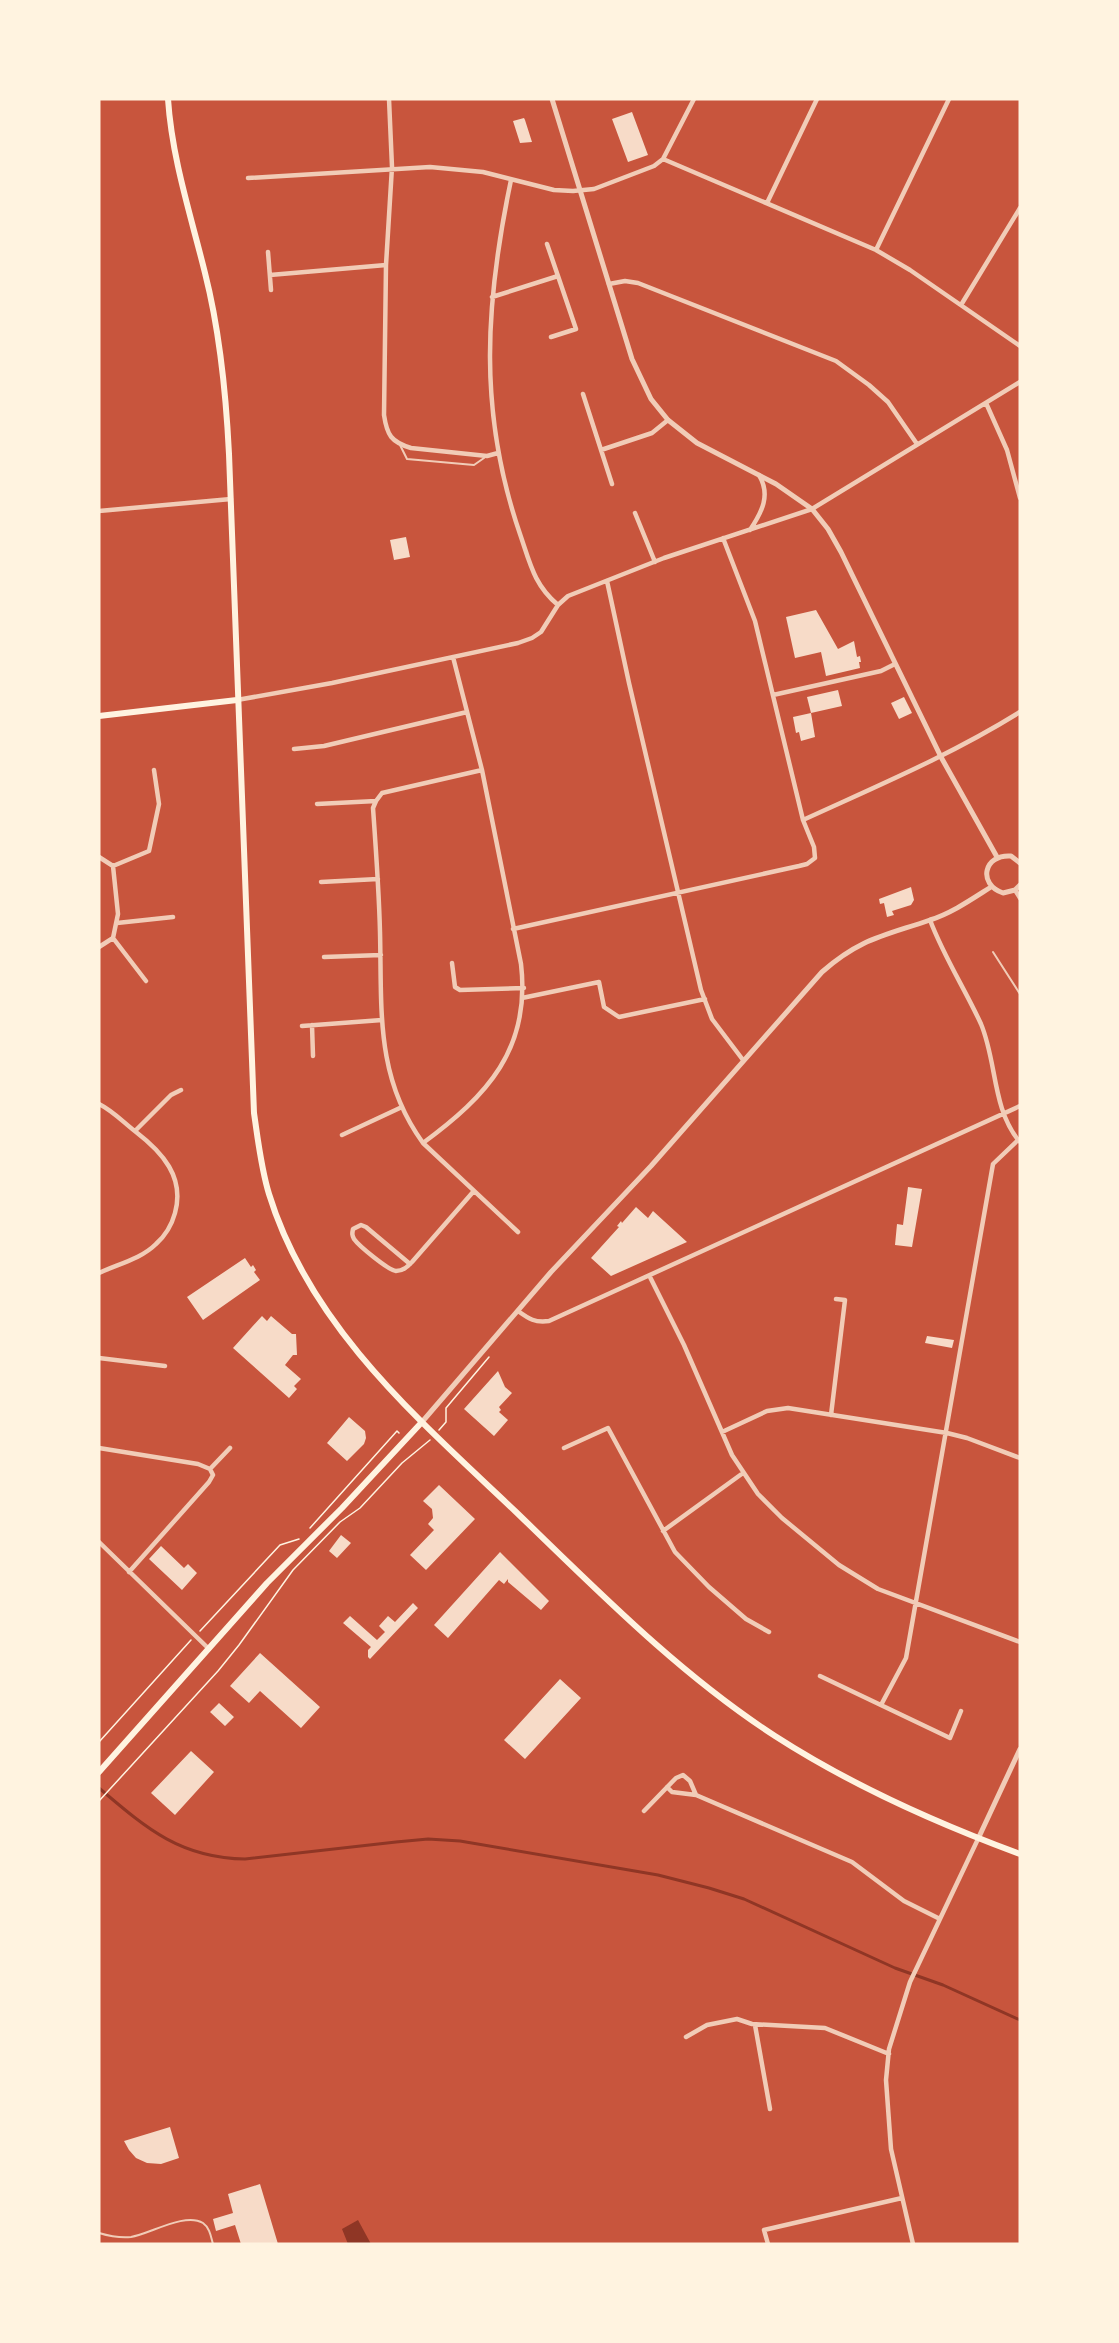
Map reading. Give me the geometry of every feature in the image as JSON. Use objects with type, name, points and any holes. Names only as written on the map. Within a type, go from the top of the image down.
[{"type":"main road","points":[[168,99],[184,195],[206,275],[220,351],[228,422],[251,1072],[257,1132],[269,1194],[293,1254],[336,1326],[371,1369],[422,1422],[643,1632],[773,1735],[814,1760],[867,1788],[978,1839],[1020,1854]]},
{"type":"main road","points":[[99,716],[237,700]]},
{"type":"main road","points":[[99,1772],[267,1583],[342,1508],[422,1422]]},
{"type":"street","points":[[388,99],[392,167],[386,265],[384,415],[386,430],[400,445],[411,448],[486,456],[498,453]]},
{"type":"street","points":[[552,99],[636,370],[651,399],[668,420],[697,443],[759,475],[812,509],[828,529],[842,552],[941,757],[997,857]]},
{"type":"street","points":[[248,178],[392,167],[460,168],[554,190],[594,189],[654,166],[663,159],[694,99]]},
{"type":"street","points":[[767,203],[817,99]]},
{"type":"street","points":[[876,250],[950,99]]},
{"type":"street","points":[[663,159],[876,250],[910,270],[1020,346]]},
{"type":"street","points":[[511,180],[492,297],[489,383],[498,453],[513,512],[536,578],[543,592],[558,605]]},
{"type":"street","points":[[961,305],[1020,208]]},
{"type":"street","points":[[547,244],[576,329],[551,337]]},
{"type":"street","points":[[268,252],[271,290]]},
{"type":"street","points":[[270,275],[386,265]]},
{"type":"street","points":[[492,297],[558,276]]},
{"type":"street","points":[[609,284],[625,281],[638,283],[836,362],[869,385],[888,402],[917,444]]},
{"type":"street","points":[[237,700],[453,657],[532,638],[547,624],[558,605],[568,596],[655,562],[812,509],[1020,382]]},
{"type":"street","points":[[584,394],[612,484]]},
{"type":"street","points":[[986,403],[1007,450],[1020,498]]},
{"type":"street","points":[[601,450],[652,434],[668,420]]},
{"type":"street","points":[[750,530],[765,499],[764,483],[759,475]]},
{"type":"street","points":[[99,511],[231,500]]},
{"type":"street","points":[[635,513],[655,562]]},
{"type":"street","points":[[513,929],[807,864],[814,858],[814,848],[803,820],[755,621],[723,538]]},
{"type":"street","points":[[607,580],[628,683],[705,999],[712,1019],[743,1060]]},
{"type":"street","points":[[423,1143],[474,1102],[501,1069],[515,1036],[524,988],[482,770],[453,657]]},
{"type":"street","points":[[773,695],[881,671],[895,664]]},
{"type":"street","points":[[294,749],[324,746],[468,712]]},
{"type":"street","points":[[803,820],[941,757],[977,739],[1020,712]]},
{"type":"street","points":[[112,866],[149,851],[159,804],[154,770]]},
{"type":"street","points":[[482,770],[382,793],[373,808],[378,879],[383,1036],[390,1077],[411,1127],[423,1143],[518,1233]]},
{"type":"street","points":[[317,804],[376,801]]},
{"type":"street","points":[[997,857],[1011,856],[1020,863]]},
{"type":"street","points":[[99,857],[112,866]]},
{"type":"street","points":[[997,857],[987,871],[991,887],[1003,893],[1018,888],[1020,898]]},
{"type":"street","points":[[99,947],[113,938],[117,923],[112,866]]},
{"type":"street","points":[[321,882],[378,879]]},
{"type":"street","points":[[422,1422],[551,1272],[597,1226],[822,972],[841,955],[876,937],[930,920],[955,909],[991,887]]},
{"type":"street","points":[[117,923],[173,916]]},
{"type":"street","points":[[881,1705],[906,1658],[993,1164],[1019,1141],[1002,1115],[993,1068],[981,1026],[940,946],[930,920]]},
{"type":"street","points":[[113,938],[146,981]]},
{"type":"street","points":[[324,957],[381,955]]},
{"type":"street","points":[[452,963],[456,987],[460,990],[524,988]]},
{"type":"street","points":[[522,998],[599,982],[604,1007],[619,1017],[705,999]]},
{"type":"street","points":[[302,1026],[382,1020]]},
{"type":"street","points":[[312,1025],[313,1056]]},
{"type":"street","points":[[135,1131],[171,1095],[181,1090]]},
{"type":"street","points":[[99,1104],[117,1115],[158,1152],[172,1170],[177,1189],[176,1209],[168,1229],[157,1244],[140,1255],[99,1273]]},
{"type":"street","points":[[342,1135],[402,1107]]},
{"type":"street","points":[[518,1311],[530,1320],[549,1322],[1020,1107]]},
{"type":"street","points":[[410,1264],[366,1227],[361,1225],[353,1230],[354,1239],[387,1268],[400,1271],[410,1264],[473,1192]]},
{"type":"street","points":[[650,1277],[743,1473],[758,1494],[782,1518],[839,1565],[878,1589],[1020,1642]]},
{"type":"street","points":[[831,1415],[845,1300],[836,1299]]},
{"type":"street","points":[[99,1358],[165,1366]]},
{"type":"street","points":[[722,1432],[777,1408],[946,1433],[967,1438],[1020,1458]]},
{"type":"street","points":[[564,1448],[608,1428],[675,1552],[746,1619],[769,1632]]},
{"type":"street","points":[[99,1448],[198,1464],[210,1469],[213,1475],[129,1572]]},
{"type":"street","points":[[210,1469],[230,1448]]},
{"type":"street","points":[[663,1531],[743,1473]]},
{"type":"street","points":[[99,1542],[209,1649]]},
{"type":"street","points":[[820,1676],[950,1738],[961,1711]]},
{"type":"street","points":[[913,2244],[891,2149],[887,2118],[886,2080],[889,2054],[899,2012],[910,1982],[1020,1749]]},
{"type":"street","points":[[644,1811],[667,1786],[683,1775],[690,1781],[696,1795]]},
{"type":"street","points":[[667,1786],[672,1792],[696,1795],[852,1862],[904,1901],[940,1918]]},
{"type":"street","points":[[686,2037],[707,2025],[737,2019],[755,2025],[825,2028],[889,2054]]},
{"type":"street","points":[[755,2025],[770,2109]]},
{"type":"street","points":[[768,2244],[764,2230],[902,2198]]},
{"type":"lane","points":[[400,445],[407,459],[474,465],[486,456]]},
{"type":"lane","points":[[993,952],[1020,994]]},
{"type":"lane","points":[[99,2233],[119,2237],[134,2236],[175,2223],[195,2221],[201,2222],[208,2229],[213,2244]]},
{"type":"path","points":[[446,1422],[446,1408],[491,1354]]},
{"type":"path","points":[[308,1531],[397,1431]]},
{"type":"path","points":[[100,1800],[218,1671],[293,1570],[340,1522],[360,1508],[402,1462],[418,1449]]},
{"type":"path","points":[[99,1742],[280,1545],[300,1539]]},
{"type":"shaded area","points":[[358,2220],[371,2244],[348,2244],[342,2229]]},
{"type":"building","points":[[632,112],[648,155],[628,162],[612,119]]},
{"type":"building","points":[[524,118],[532,142],[520,143],[513,121]]},
{"type":"building","points":[[406,537],[410,557],[394,560],[390,540]]},
{"type":"building","points":[[816,610],[838,649],[854,641],[857,657],[860,656],[860,668],[826,676],[821,652],[795,658],[786,617]]},
{"type":"building","points":[[838,690],[842,706],[811,713],[807,697]]},
{"type":"building","points":[[904,697],[912,713],[899,719],[891,703]]},
{"type":"building","points":[[811,713],[815,737],[801,741],[799,732],[796,733],[793,717]]},
{"type":"building","points":[[911,887],[914,900],[911,905],[892,911],[894,915],[887,917],[884,903],[880,904],[879,899]]},
{"type":"building","points":[[908,1187],[922,1189],[912,1247],[895,1245],[897,1224],[903,1225]]},
{"type":"building","points":[[636,1207],[648,1218],[653,1211],[687,1242],[611,1276],[591,1258],[619,1227],[617,1226],[621,1221],[622,1223]]},
{"type":"building","points":[[245,1258],[251,1267],[253,1265],[256,1270],[254,1272],[260,1280],[203,1320],[187,1297]]},
{"type":"building","points":[[262,1316],[267,1321],[271,1316],[292,1334],[296,1334],[297,1355],[293,1355],[285,1365],[301,1379],[294,1386],[297,1389],[289,1398],[233,1348]]},
{"type":"building","points":[[927,1336],[954,1340],[952,1348],[925,1343]]},
{"type":"building","points":[[498,1371],[505,1387],[512,1393],[499,1407],[501,1410],[499,1412],[508,1420],[494,1436],[464,1409]]},
{"type":"building","points":[[349,1417],[365,1431],[366,1438],[364,1444],[347,1461],[327,1443]]},
{"type":"building","points":[[439,1485],[475,1519],[426,1570],[410,1555],[434,1530],[428,1524],[433,1518],[432,1509],[423,1501]]},
{"type":"building","points":[[341,1535],[351,1543],[337,1558],[329,1551]]},
{"type":"building","points":[[161,1546],[184,1568],[188,1564],[197,1573],[182,1590],[149,1559]]},
{"type":"building","points":[[500,1552],[549,1601],[541,1610],[508,1582],[508,1579],[504,1584],[499,1580],[448,1638],[434,1625]]},
{"type":"building","points":[[413,1603],[418,1608],[370,1659],[368,1650],[371,1647],[343,1623],[350,1616],[377,1640],[385,1632],[379,1626],[388,1616],[395,1622]]},
{"type":"building","points":[[260,1653],[320,1707],[301,1728],[260,1691],[249,1703],[230,1686]]},
{"type":"building","points":[[560,1679],[581,1698],[525,1759],[504,1740]]},
{"type":"building","points":[[219,1703],[234,1717],[225,1726],[210,1712]]},
{"type":"building","points":[[191,1751],[214,1772],[175,1815],[151,1793]]},
{"type":"building","points":[[170,2127],[179,2158],[161,2164],[147,2163],[136,2158],[124,2141]]},
{"type":"building","points":[[260,2184],[278,2244],[241,2244],[235,2225],[216,2231],[213,2219],[233,2213],[228,2194]]},
{"type":"waterway","points":[[99,1788],[132,1816],[165,1838],[183,1847],[222,1857],[245,1859],[428,1839],[460,1841],[658,1875],[744,1899],[895,1968],[943,1985],[1020,2020]]}]
